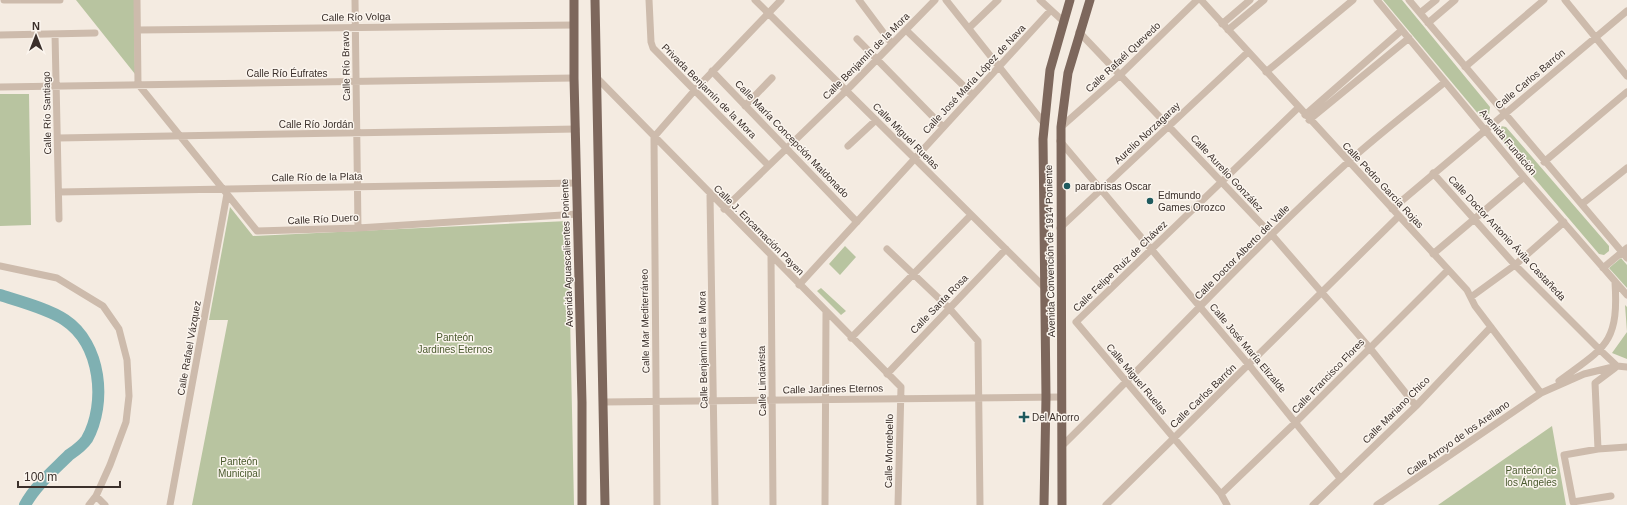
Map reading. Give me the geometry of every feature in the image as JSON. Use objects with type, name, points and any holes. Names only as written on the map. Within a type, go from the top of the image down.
[{"type":"main road","name":"Avenida Aguascalientes Poniente","points":[[574,0],[576,183],[582,402],[582,505]]},
{"type":"main road","points":[[595,0],[605,505]]},
{"type":"main road","name":"Avenida Convención de 1914 Poniente","points":[[1044,505],[1046,397],[1044,122],[1050,70],[1070,0]]},
{"type":"main road","name":"Avenida Convención de 1914 Poniente","points":[[1062,505],[1060,141],[1068,73],[1079,32],[1090,0]]},
{"type":"street","points":[[4,0],[60,0]]},
{"type":"street","points":[[137,0],[138,84]]},
{"type":"street","name":"Calle Río Bravo","points":[[354,0],[358,228]]},
{"type":"street","name":"Privada Benjamín de la Mora","points":[[649,0],[650,42],[653,48],[768,165]]},
{"type":"street","name":"Calle Miguel Ruelas","points":[[755,0],[1044,287]]},
{"type":"street","points":[[654,137],[694,90],[782,0]]},
{"type":"street","points":[[859,0],[892,44]]},
{"type":"street","name":"Calle Benjamín de la Mora","points":[[724,209],[846,91],[935,0]]},
{"type":"street","points":[[946,0],[1044,122]]},
{"type":"street","points":[[969,28],[998,0]]},
{"type":"street","points":[[1040,0],[1063,22]]},
{"type":"street","name":"Calle Rafaél Quevedo","points":[[1061,127],[1120,75],[1197,0]]},
{"type":"street","name":"Calle Pedro García Rojas","points":[[1201,0],[1298,108],[1467,290],[1475,306],[1541,393]]},
{"type":"street","points":[[1222,24],[1250,0]]},
{"type":"street","points":[[1228,30],[1264,0]]},
{"type":"street","points":[[1266,72],[1353,0]]},
{"type":"street","name":"Avenida Fundición","points":[[1377,0],[1524,177],[1627,295]]},
{"type":"street","name":"Avenida Fundición","points":[[1409,0],[1544,162],[1625,253]]},
{"type":"street","points":[[1420,13],[1436,0]]},
{"type":"street","points":[[1428,23],[1455,0]]},
{"type":"street","points":[[1465,67],[1544,0]]},
{"type":"street","points":[[1565,0],[1627,76]]},
{"type":"street","name":"Calle José María López de Nava","points":[[799,285],[1050,10]]},
{"type":"street","name":"Calle Carlos Barrón","points":[[1392,209],[1484,129],[1627,11]]},
{"type":"street","name":"Calle Río Volga","points":[[138,30],[574,25]]},
{"type":"street","points":[[906,30],[973,95]]},
{"type":"street","points":[[1307,117],[1402,30]]},
{"type":"street","name":"Calle Aurelio González","points":[[1079,32],[1272,235],[1369,347],[1416,406]]},
{"type":"street","points":[[0,35],[95,33]]},
{"type":"street","name":"Calle Río Santiago","points":[[55,34],[59,219]]},
{"type":"street","points":[[1307,117],[1409,38]]},
{"type":"street","points":[[857,39],[943,127]]},
{"type":"street","name":"Aurelio Norzagaray","points":[[1060,228],[1248,52]]},
{"type":"street","name":"Calle María Concepción Maldonado","points":[[712,71],[857,222]]},
{"type":"street","name":"Calle Río Éufrates","points":[[0,87],[138,84],[356,83],[574,78]]},
{"type":"street","name":"Calle J. Encarnación Payen","points":[[597,78],[710,195],[901,387],[901,398]]},
{"type":"street","points":[[745,106],[772,78]]},
{"type":"street","name":"Calle Doctor Alberto del Valle","points":[[1062,446],[1127,383],[1272,235],[1348,162],[1445,82]]},
{"type":"street","name":"Calle Río Duero","points":[[138,84],[257,231],[358,228],[578,214]]},
{"type":"street","points":[[1544,162],[1627,92]]},
{"type":"street","name":"Calle Felipe Ruiz de Chávez","points":[[1076,322],[1298,108]]},
{"type":"street","points":[[848,146],[876,120]]},
{"type":"street","name":"Calle Río Jordán","points":[[58,138],[576,129]]},
{"type":"street","name":"Calle Mar Mediterráneo","points":[[654,137],[657,505]]},
{"type":"street","name":"Calle José María Elizalde","points":[[1060,141],[1249,365],[1340,478]]},
{"type":"street","points":[[1582,204],[1627,168]]},
{"type":"street","name":"Calle Doctor Antonio Ávila Castañeda","points":[[1433,173],[1515,265],[1617,366]]},
{"type":"street","points":[[1433,254],[1524,177]]},
{"type":"street","name":"Calle Río de la Plata","points":[[59,192],[576,183]]},
{"type":"street","name":"Calle Rafael Vázquez","points":[[170,505],[227,194]]},
{"type":"street","name":"Calle Benjamín de la Mora","points":[[710,195],[715,505]]},
{"type":"street","points":[[851,338],[971,215]]},
{"type":"street","name":"Calle Carlos Barrón","points":[[1106,505],[1399,216]]},
{"type":"street","points":[[1471,297],[1515,265],[1564,222]]},
{"type":"street","points":[[887,249],[949,308],[978,341],[980,505]]},
{"type":"street","name":"Calle Santa Rosa","points":[[887,374],[1006,249]]},
{"type":"street","points":[[1603,268],[1625,253]]},
{"type":"street","name":"Calle Lindavista","points":[[771,256],[774,505]]},
{"type":"street","points":[[0,266],[57,278],[103,306],[119,329],[127,360],[130,396],[126,422],[110,465],[96,496],[89,505]]},
{"type":"street","name":"Calle Francisco Flores","points":[[1221,494],[1296,422],[1369,347],[1448,270]]},
{"type":"street","name":"Calle Arroyo de los Arellano","points":[[1550,388],[1600,350],[1612,332],[1616,303],[1615,282]]},
{"type":"street","points":[[825,505],[826,312]]},
{"type":"street","points":[[1062,322],[1076,322]]},
{"type":"street","name":"Calle Miguel Ruelas","points":[[1076,322],[1221,494],[1227,505]]},
{"type":"street","name":"Calle Mariano Chico","points":[[1313,505],[1416,406],[1491,327]]},
{"type":"street","points":[[1598,449],[1595,383],[1617,366]]},
{"type":"street","name":"Calle Arroyo de los Arellano","points":[[1378,505],[1550,388],[1584,374],[1617,366],[1627,367]]},
{"type":"street","name":"Calle Jardines Eternos","points":[[604,402],[1062,397]]},
{"type":"street","name":"Calle Montebello","points":[[898,505],[901,398]]},
{"type":"street","points":[[1611,496],[1573,502],[1571,499],[1564,455],[1598,449],[1627,447]]},
{"type":"street","points":[[96,496],[105,505]]},
{"type":"green space","points":[[76,0],[134,0],[135,74]]},
{"type":"green space","points":[[1383,0],[1402,0],[1490,107],[1489,115],[1480,116]]},
{"type":"green space","points":[[0,94],[29,94],[31,225],[0,226]]},
{"type":"green space","points":[[1501,126],[1506,127],[1609,246],[1609,251],[1604,255],[1599,254],[1496,133],[1496,130]]},
{"type":"green space","name":"Panteón Jardines Eternos","points":[[230,207],[253,236],[568,221],[574,505],[192,505],[228,320],[209,320]]},
{"type":"green space","points":[[845,246],[856,257],[840,275],[829,264]]},
{"type":"green space","points":[[1621,258],[1627,265],[1627,288],[1609,268]]},
{"type":"green space","points":[[821,288],[846,311],[841,315],[817,291]]},
{"type":"green space","points":[[1625,305],[1627,307],[1627,332]]},
{"type":"green space","points":[[1627,332],[1627,359],[1612,353]]},
{"type":"green space","name":"Panteón de los Ángeles","points":[[1552,426],[1566,505],[1438,505]]},
{"type":"waterway","points":[[0,295],[42,309],[65,320],[77,331],[86,344],[93,359],[97,375],[97,409],[93,425],[87,439],[45,478],[25,505]]},
{"type":"place","name":"parabrisas Oscar","points":[[1067,186]]},
{"type":"place","name":"Edmundo Games Orozco","points":[[1150,201]]},
{"type":"place","name":"Del Ahorro","points":[[1024,417]]},
{"type":"park label","name":"Panteón Municipal","points":[[239,466]]}]
